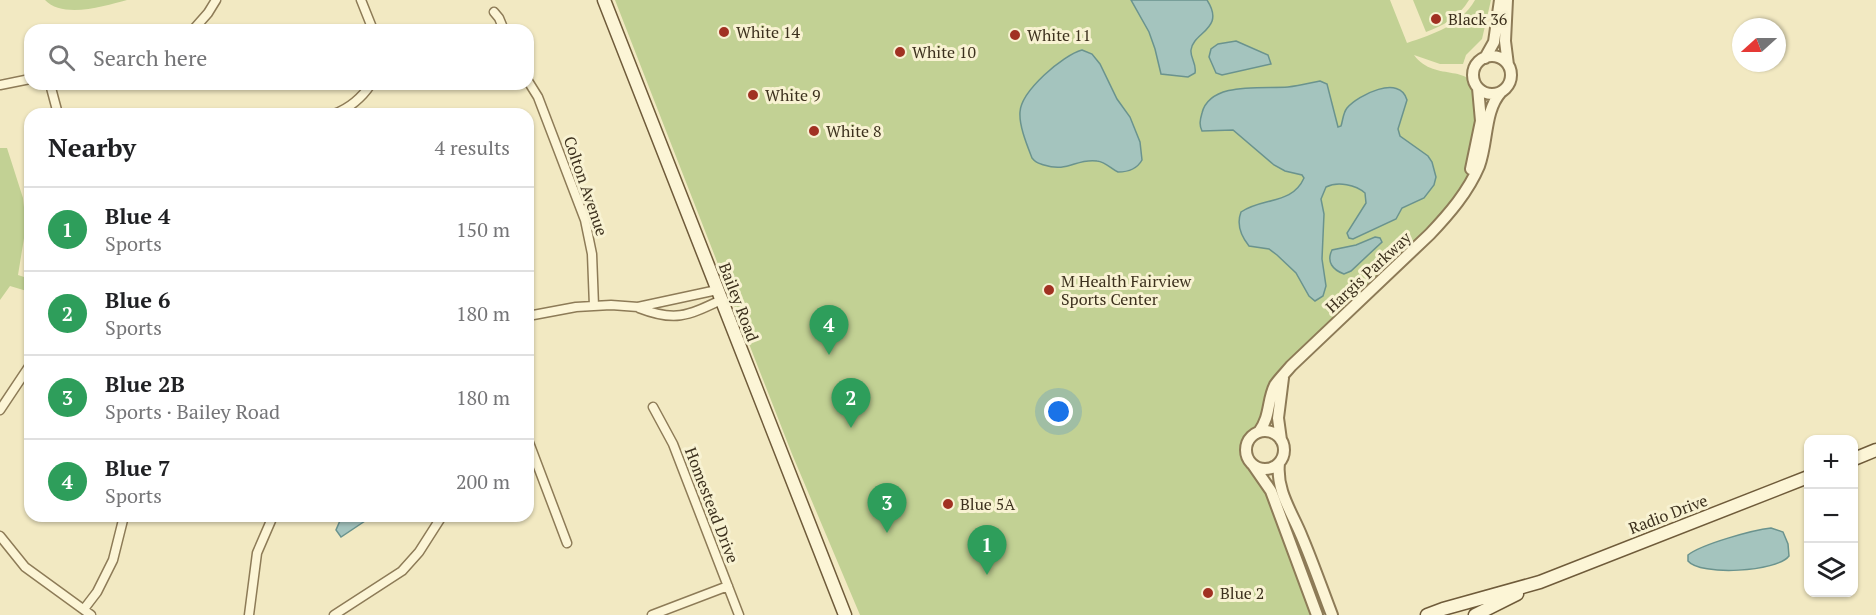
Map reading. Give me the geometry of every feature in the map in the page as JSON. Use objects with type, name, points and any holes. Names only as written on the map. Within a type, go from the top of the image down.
[{"type":"main road","name":"Bailey Road","points":[[604,0],[845,615]]},
{"type":"main road","points":[[1858,457],[1876,450]]},
{"type":"main road","name":"Radio Drive","points":[[1475,615],[1540,582],[1804,479]]},
{"type":"main road","name":"Radio Drive","points":[[1427,615],[1540,582]]},
{"type":"street","points":[[198,24],[216,0]]},
{"type":"street","points":[[361,0],[371,24]]},
{"type":"street","points":[[1500,0],[1494,42],[1474,72],[1478,88],[1489,94],[1501,92],[1509,83],[1510,71],[1505,41],[1507,0]]},
{"type":"street","points":[[494,12],[502,24]]},
{"type":"street","points":[[1485,58],[1501,58],[1508,66]]},
{"type":"street","points":[[0,85],[24,80]]},
{"type":"street","name":"Hargis Parkway","points":[[1259,432],[1269,415],[1271,396],[1276,383],[1283,378],[1297,359],[1442,222],[1464,194],[1481,121],[1478,88]]},
{"type":"street","points":[[52,90],[56,108]]},
{"type":"street","points":[[351,108],[367,90]]},
{"type":"street","name":"Colton Avenue","points":[[533,90],[585,220],[592,254],[594,306]]},
{"type":"street","name":"Hargis Parkway","points":[[1468,184],[1478,168],[1490,108],[1501,92]]},
{"type":"street","points":[[638,307],[657,315],[680,316],[719,295]]},
{"type":"street","points":[[534,315],[560,309],[594,306],[638,307],[719,295]]},
{"type":"street","points":[[0,410],[24,374]]},
{"type":"street","points":[[1283,378],[1278,418],[1284,452],[1279,463],[1278,477],[1281,490],[1302,536],[1332,615]]},
{"type":"street","name":"Homestead Drive","points":[[653,407],[673,444],[739,615]]},
{"type":"street","points":[[1282,441],[1269,432],[1259,432],[1251,438],[1247,448],[1248,457],[1271,491],[1317,615]]},
{"type":"street","points":[[534,462],[567,543]]},
{"type":"street","points":[[1253,465],[1269,468],[1279,463]]},
{"type":"street","points":[[0,536],[25,567],[88,612],[113,560],[122,522]]},
{"type":"street","points":[[249,615],[257,553],[270,522]]},
{"type":"street","points":[[334,615],[402,571],[419,552],[438,522]]},
{"type":"street","points":[[652,615],[728,586]]},
{"type":"green space","points":[[45,0],[127,0],[96,8],[73,10],[53,6]]},
{"type":"green space","name":"M Health Fairview Sports Center","points":[[615,0],[1390,0],[1407,43],[1454,23],[1475,0],[1491,0],[1482,39],[1466,55],[1463,64],[1440,64],[1414,55],[1423,64],[1433,69],[1462,75],[1476,88],[1480,101],[1469,184],[1464,194],[1297,359],[1259,432],[1248,442],[1248,457],[1259,472],[1317,615],[860,615],[792,454]]},
{"type":"green space","name":"Black 36","points":[[1413,0],[1469,0],[1450,20],[1426,32]]},
{"type":"green space","points":[[0,148],[7,148],[23,198],[24,238],[18,275],[24,277],[24,290],[10,286],[0,300]]},
{"type":"water","points":[[1131,0],[1207,0],[1213,18],[1191,50],[1195,73],[1188,77],[1161,74],[1149,32]]},
{"type":"water","points":[[1236,41],[1268,55],[1271,64],[1222,75],[1216,73],[1209,57],[1211,49],[1218,44]]},
{"type":"water","points":[[1082,50],[1092,54],[1100,64],[1117,99],[1130,117],[1140,142],[1142,160],[1132,169],[1118,172],[1097,161],[1083,161],[1052,167],[1037,163],[1032,158],[1021,123],[1022,104],[1035,84],[1054,66]]},
{"type":"water","points":[[1320,81],[1327,84],[1338,127],[1341,126],[1347,108],[1369,93],[1388,88],[1396,88],[1403,92],[1407,100],[1398,129],[1400,136],[1428,156],[1436,177],[1434,185],[1424,198],[1402,208],[1396,219],[1353,239],[1349,238],[1347,233],[1366,203],[1365,193],[1347,185],[1336,184],[1326,187],[1321,199],[1324,214],[1322,259],[1326,286],[1323,296],[1315,301],[1309,296],[1296,273],[1277,255],[1269,249],[1249,246],[1239,226],[1241,212],[1258,204],[1285,197],[1299,187],[1304,178],[1302,175],[1285,171],[1274,165],[1233,130],[1202,131],[1200,122],[1207,103],[1226,91],[1288,87]]},
{"type":"water","points":[[1375,237],[1380,238],[1382,242],[1351,271],[1344,274],[1330,262],[1332,250],[1356,245]]},
{"type":"water","points":[[339,522],[364,522],[341,537],[336,530]]},
{"type":"water","points":[[1771,528],[1783,532],[1788,544],[1789,556],[1770,566],[1722,570],[1695,566],[1688,561],[1688,555],[1704,546]]},
{"type":"place","name":"Black 36","points":[[1436,19]]},
{"type":"place","name":"White 14","points":[[724,32]]},
{"type":"place","name":"White 11","points":[[1015,35]]},
{"type":"place","name":"White 10","points":[[900,52]]},
{"type":"place","name":"White 9","points":[[753,95]]},
{"type":"place","name":"White 8","points":[[814,131]]},
{"type":"place","name":"M Health Fairview Sports Center","points":[[1049,290]]},
{"type":"place","name":"Blue 7","points":[[829,355]]},
{"type":"place","name":"Blue 6","points":[[851,428]]},
{"type":"place","name":"Blue 5A","points":[[948,504]]},
{"type":"place","name":"Blue 2B","points":[[887,533]]},
{"type":"place","name":"Blue 4","points":[[987,575]]},
{"type":"place","name":"Blue 2","points":[[1208,593]]}]
